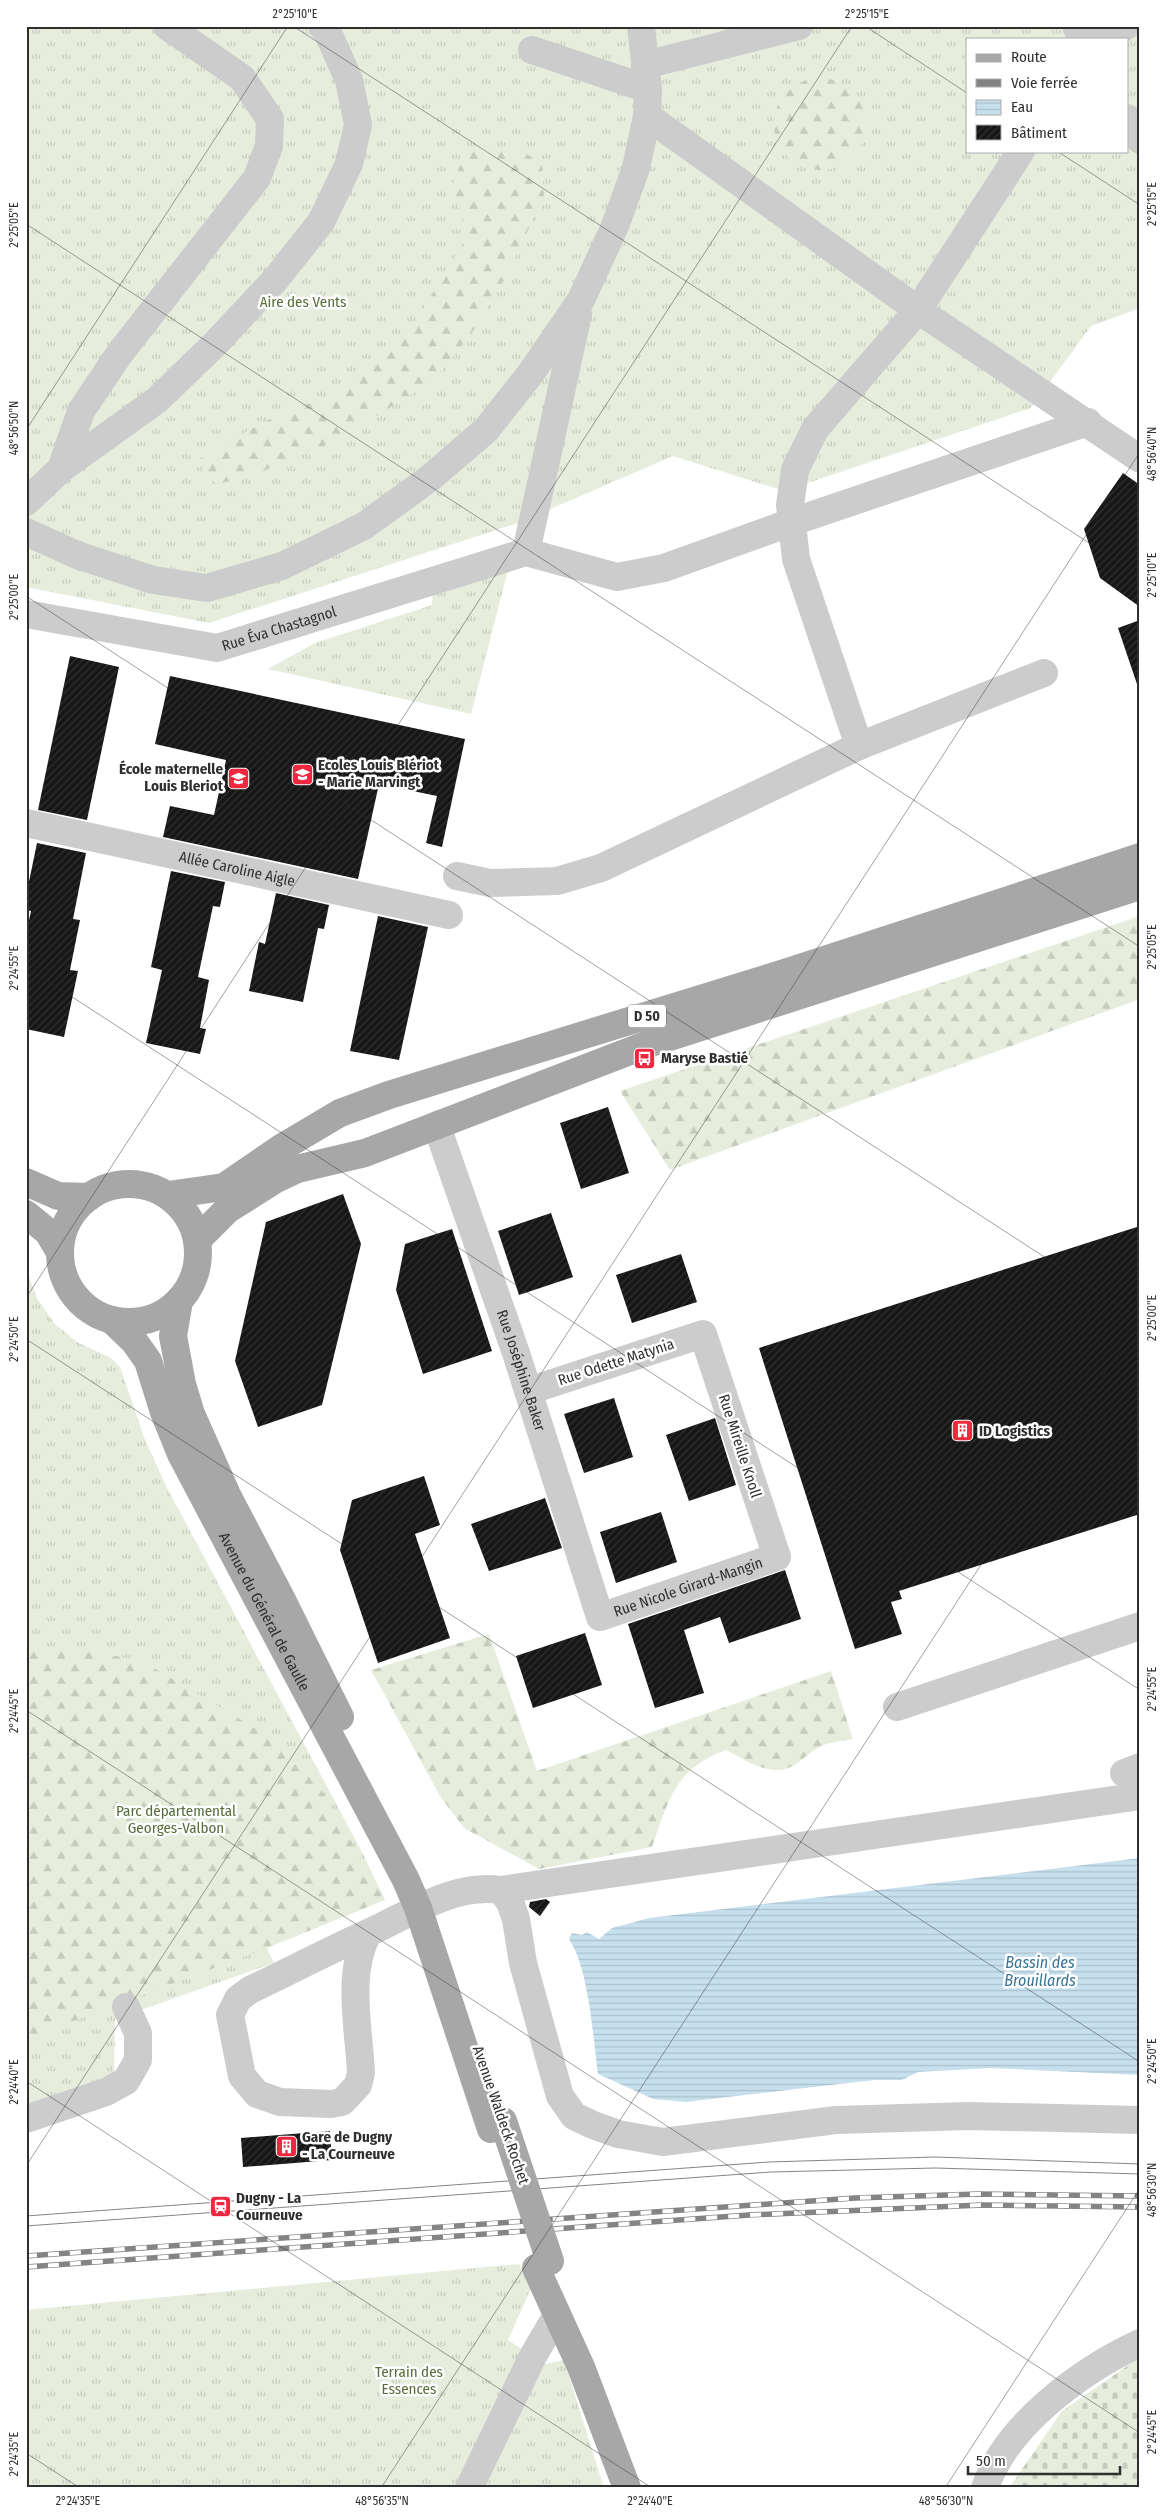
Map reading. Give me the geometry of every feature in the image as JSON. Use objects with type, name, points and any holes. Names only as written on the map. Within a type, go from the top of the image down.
[{"type":"main road","name":"D 50","points":[[168,1195],[224,1187],[281,1148],[340,1113],[389,1095],[788,972],[1140,857]]},
{"type":"main road","name":"D 50","points":[[197,1240],[227,1210],[276,1179],[297,1169],[365,1153],[651,1044],[1140,886]]},
{"type":"main road","points":[[26,1182],[58,1196],[89,1197]]},
{"type":"main road","points":[[120,1184],[137,1184],[153,1188],[168,1195],[181,1207],[192,1222],[197,1240],[197,1266],[187,1290],[179,1301],[160,1315],[136,1322],[112,1320],[95,1314],[80,1302],[69,1288],[62,1271],[60,1252],[62,1236],[68,1221],[77,1207],[104,1188],[120,1184]]},
{"type":"main road","points":[[26,1214],[48,1232],[60,1252]]},
{"type":"main road","name":"Avenue du Général de Gaulle","points":[[179,1301],[174,1336],[182,1384],[191,1414],[227,1495],[282,1600],[413,1866]]},
{"type":"main road","name":"Avenue du Général de Gaulle","points":[[112,1320],[134,1340],[148,1361],[164,1412],[181,1454],[406,1880],[423,1905]]},
{"type":"main road","name":"Avenue Waldeck Rochet","points":[[413,1866],[423,1905],[543,2265],[627,2488]]},
{"type":"main road","name":"Avenue Waldeck Rochet","points":[[543,2265],[557,2315],[581,2367]]},
{"type":"street","points":[[62,469],[81,411],[120,353],[257,178],[269,146],[270,120],[242,78],[167,26]]},
{"type":"street","points":[[26,502],[62,469],[157,400],[214,345],[275,280],[321,222],[349,164],[358,125],[349,80],[328,32],[322,26]]},
{"type":"street","points":[[26,532],[77,555],[153,580],[207,588],[282,566],[364,526],[430,478],[486,430],[531,373],[581,300],[614,226],[636,168],[647,90],[641,26]]},
{"type":"street","points":[[647,90],[799,26]]},
{"type":"street","points":[[1076,26],[1082,38]]},
{"type":"street","points":[[1106,38],[1126,26]]},
{"type":"street","points":[[532,50],[647,90],[918,310],[1088,422],[1140,459]]},
{"type":"street","points":[[1128,120],[1140,140]]},
{"type":"street","points":[[859,746],[796,559],[790,506],[795,470],[815,429],[918,310],[1020,152]]},
{"type":"street","points":[[581,300],[526,552],[617,577],[664,568],[792,522],[1088,422]]},
{"type":"street","name":"Rue Éva Chastagnol","points":[[26,614],[217,648],[526,552]]},
{"type":"street","points":[[457,876],[490,882],[557,881],[600,868],[859,746],[1044,672]]},
{"type":"street","name":"Allée Caroline Aigle","points":[[26,823],[450,915]]},
{"type":"street","name":"Rue Joséphine Baker","points":[[439,1124],[450,1163],[528,1391],[600,1617]]},
{"type":"street","name":"Rue Odette Matynia","points":[[528,1391],[703,1334]]},
{"type":"street","name":"Rue Mireille Knoll","points":[[703,1334],[777,1557]]},
{"type":"street","name":"Rue Nicole Girard-Mangin","points":[[600,1617],[777,1557]]},
{"type":"street","points":[[896,1707],[1140,1626]]},
{"type":"street","points":[[368,1933],[362,1944],[356,1971],[361,2073],[358,2085],[342,2102],[330,2104],[280,2102],[257,2094],[242,2076],[230,2015],[238,1998],[250,1990],[423,1905],[471,1889],[501,1890],[1140,1796]]},
{"type":"street","points":[[501,1890],[510,1902],[516,1919],[523,1963],[560,2096],[574,2116],[593,2126],[618,2134],[663,2142],[836,2120],[969,2116],[1140,2120]]},
{"type":"street","points":[[26,2118],[106,2092],[126,2081],[138,2060],[138,2033],[126,2007]]},
{"type":"street","points":[[469,2488],[533,2356],[557,2315]]},
{"type":"street","points":[[985,2488],[1001,2455],[1020,2431],[1058,2394],[1089,2370],[1140,2343]]},
{"type":"green space","name":"Aire des Vents","points":[[26,26],[1140,26],[1140,308],[1091,326],[1031,408],[784,491],[673,456],[518,523],[209,623],[26,587]]},
{"type":"green space","points":[[820,78],[837,82],[852,92],[862,107],[866,124],[862,141],[852,156],[837,166],[820,170],[803,166],[788,156],[778,141],[774,124],[778,107],[788,92],[803,82]]},
{"type":"green space","points":[[468,146],[512,147],[542,162],[544,197],[502,284],[470,336],[433,381],[339,439],[247,478],[216,484],[204,474],[199,459],[265,421],[328,396],[367,372],[415,322],[467,237],[453,183]]},
{"type":"green space","points":[[508,570],[471,714],[268,669],[315,643],[432,605],[433,591]]},
{"type":"green space","points":[[1140,916],[1140,999],[670,1170],[620,1091]]},
{"type":"green space","name":"Parc départemental Georges-Valbon","points":[[26,1269],[38,1300],[55,1324],[77,1342],[111,1358],[120,1367],[144,1437],[166,1486],[363,1854],[385,1900],[263,1940],[274,1963],[115,2019],[114,2075],[26,2107]]},
{"type":"green space","points":[[489,1634],[537,1771],[831,1671],[853,1739],[834,1742],[820,1747],[798,1763],[782,1770],[763,1768],[726,1750],[695,1767],[684,1777],[669,1801],[652,1847],[539,1869],[464,1828],[440,1796],[371,1670]]},
{"type":"green space","points":[[26,1648],[89,1651],[142,1661],[302,1756],[385,1900],[267,1948],[26,2039]]},
{"type":"green space","name":"Terrain des Essences","points":[[519,2264],[533,2284],[508,2340],[545,2364],[564,2360],[604,2488],[26,2488],[26,2310]]},
{"type":"green space","points":[[1140,2357],[1140,2488],[1009,2488],[1062,2411]]},
{"type":"water","name":"Bassin des Brouillards","points":[[1140,1858],[1140,2075],[991,2068],[918,2072],[902,2080],[874,2080],[686,2102],[653,2099],[598,2074],[586,1985],[576,1952],[569,1939],[572,1933],[582,1935],[587,1932],[599,1939],[612,1928],[649,1918]]},
{"type":"building","points":[[1123,473],[1140,485],[1140,607],[1100,578],[1084,529]]},
{"type":"building","points":[[1140,620],[1140,683],[1137,684],[1118,628]]},
{"type":"building","points":[[70,656],[119,667],[87,820],[38,810]]},
{"type":"building","name":"Ecoles Louis Blériot - Marie Marvingt","points":[[170,676],[465,739],[442,847],[426,843],[437,796],[379,784],[358,879],[163,837],[170,806],[214,815],[226,760],[155,744]]},
{"type":"building","points":[[37,843],[86,853],[73,919],[80,920],[70,970],[78,971],[64,1037],[26,1029],[26,934],[31,911],[26,910],[26,896]]},
{"type":"building","points":[[171,871],[225,882],[220,907],[213,906],[198,977],[209,980],[200,1028],[206,1029],[200,1054],[146,1043],[162,970],[151,967]]},
{"type":"building","points":[[276,893],[329,905],[324,929],[318,928],[303,1002],[249,991],[259,942],[265,944]]},
{"type":"building","points":[[378,916],[428,927],[399,1060],[350,1051]]},
{"type":"building","points":[[608,1107],[629,1173],[581,1189],[560,1123]]},
{"type":"building","points":[[343,1194],[361,1244],[322,1405],[258,1427],[235,1361],[266,1222]]},
{"type":"building","points":[[551,1213],[573,1277],[519,1295],[498,1231]]},
{"type":"building","name":"ID Logistics","points":[[1140,1226],[1140,1514],[899,1591],[902,1599],[891,1602],[902,1634],[855,1649],[759,1348]]},
{"type":"building","points":[[452,1229],[492,1351],[423,1374],[396,1290],[405,1244]]},
{"type":"building","points":[[681,1254],[697,1302],[632,1323],[616,1275]]},
{"type":"building","points":[[614,1398],[633,1457],[584,1473],[564,1414]]},
{"type":"building","points":[[715,1418],[736,1485],[689,1501],[666,1435]]},
{"type":"building","points":[[424,1476],[440,1525],[415,1534],[450,1638],[378,1663],[340,1550],[352,1500]]},
{"type":"building","points":[[545,1498],[562,1548],[489,1571],[471,1524]]},
{"type":"building","points":[[661,1512],[677,1562],[616,1583],[600,1532]]},
{"type":"building","points":[[785,1570],[801,1619],[729,1643],[720,1617],[684,1630],[704,1693],[655,1708],[628,1624]]},
{"type":"building","points":[[585,1633],[602,1685],[533,1708],[516,1656]]},
{"type":"building","points":[[546,1899],[550,1902],[540,1916],[529,1907],[530,1902]]},
{"type":"building","name":"Gare de Dugny - La Courneuve","points":[[330,2131],[332,2160],[243,2167],[241,2138]]},
{"type":"tram line","points":[[26,2216],[769,2162],[935,2157],[1140,2164]]},
{"type":"tram line","points":[[26,2226],[771,2172],[935,2168],[1140,2174]]},
{"type":"railway","points":[[26,2256],[855,2198],[978,2194],[1140,2196]]},
{"type":"railway","points":[[26,2267],[749,2215],[982,2205],[1140,2207]]},
{"type":"place","name":"Ecoles Louis Blériot - Marie Marvingt","points":[[302,774]]},
{"type":"place","name":"École maternelle Louis Bleriot","points":[[239,778]]},
{"type":"place","name":"Maryse Bastié","points":[[645,1058]]},
{"type":"place","name":"ID Logistics","points":[[963,1431]]},
{"type":"place","name":"Gare de Dugny - La Courneuve","points":[[286,2146]]},
{"type":"place","name":"Dugny - La Courneuve","points":[[220,2207]]}]
